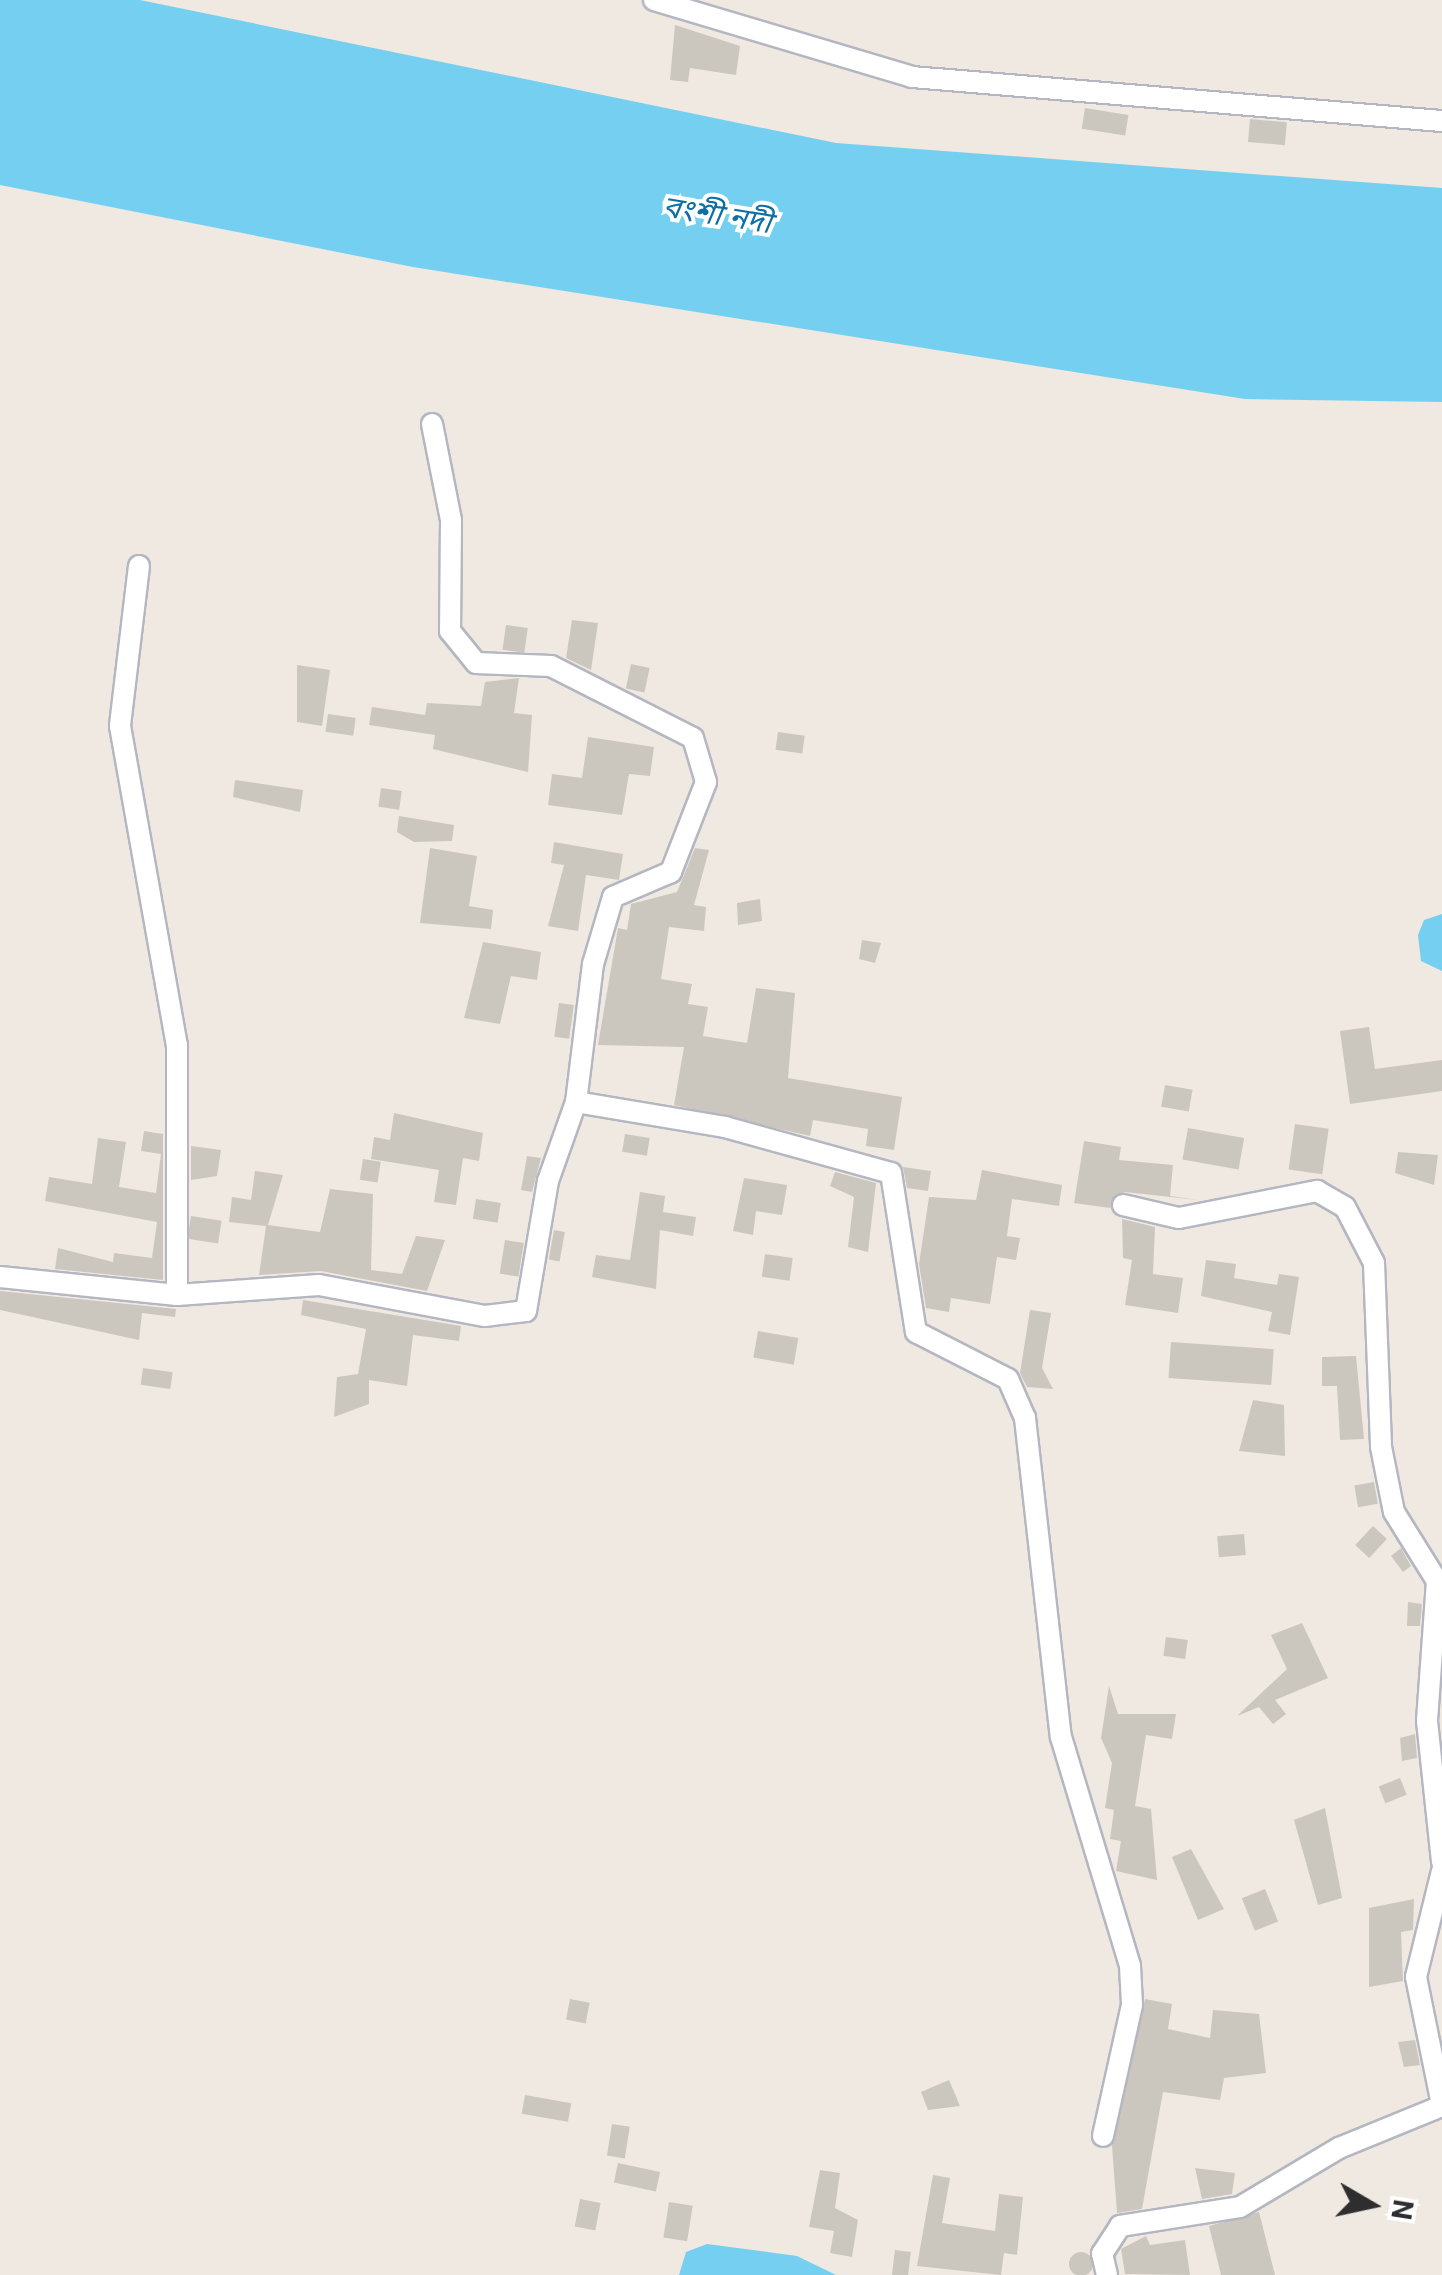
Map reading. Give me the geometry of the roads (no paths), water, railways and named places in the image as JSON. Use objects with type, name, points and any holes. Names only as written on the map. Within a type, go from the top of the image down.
[{"type":"street","points":[[654,0],[912,78],[1442,121]]},
{"type":"street","points":[[0,1278],[177,1295],[319,1285],[485,1316],[526,1310],[548,1182],[576,1102],[593,964],[613,897],[671,872],[706,782],[693,738],[551,666],[476,663],[450,631],[451,520],[432,424]]},
{"type":"street","points":[[139,566],[120,726],[178,1045],[177,1295]]},
{"type":"street","points":[[576,1102],[725,1128],[891,1174],[916,1332],[1008,1378],[1025,1418],[1060,1737],[1130,1966],[1132,2005],[1103,2136]]},
{"type":"street","points":[[1123,1205],[1180,1218],[1304,1190],[1344,1207],[1374,1263],[1381,1447],[1394,1512],[1436,1581],[1428,1721],[1438,1789],[1442,1862]]},
{"type":"street","points":[[1107,2275],[1102,2254],[1120,2226],[1240,2207],[1339,2148],[1442,2105],[1416,1978],[1442,1871]]},
{"type":"water","name":"বংশী নদী","points":[[0,0],[140,0],[836,143],[1442,188],[1442,402],[1245,399],[413,267],[0,185]]},
{"type":"water","points":[[1442,914],[1442,971],[1421,961],[1418,935],[1424,920]]},
{"type":"water","points":[[707,2244],[797,2256],[836,2275],[679,2275],[686,2252]]}]
